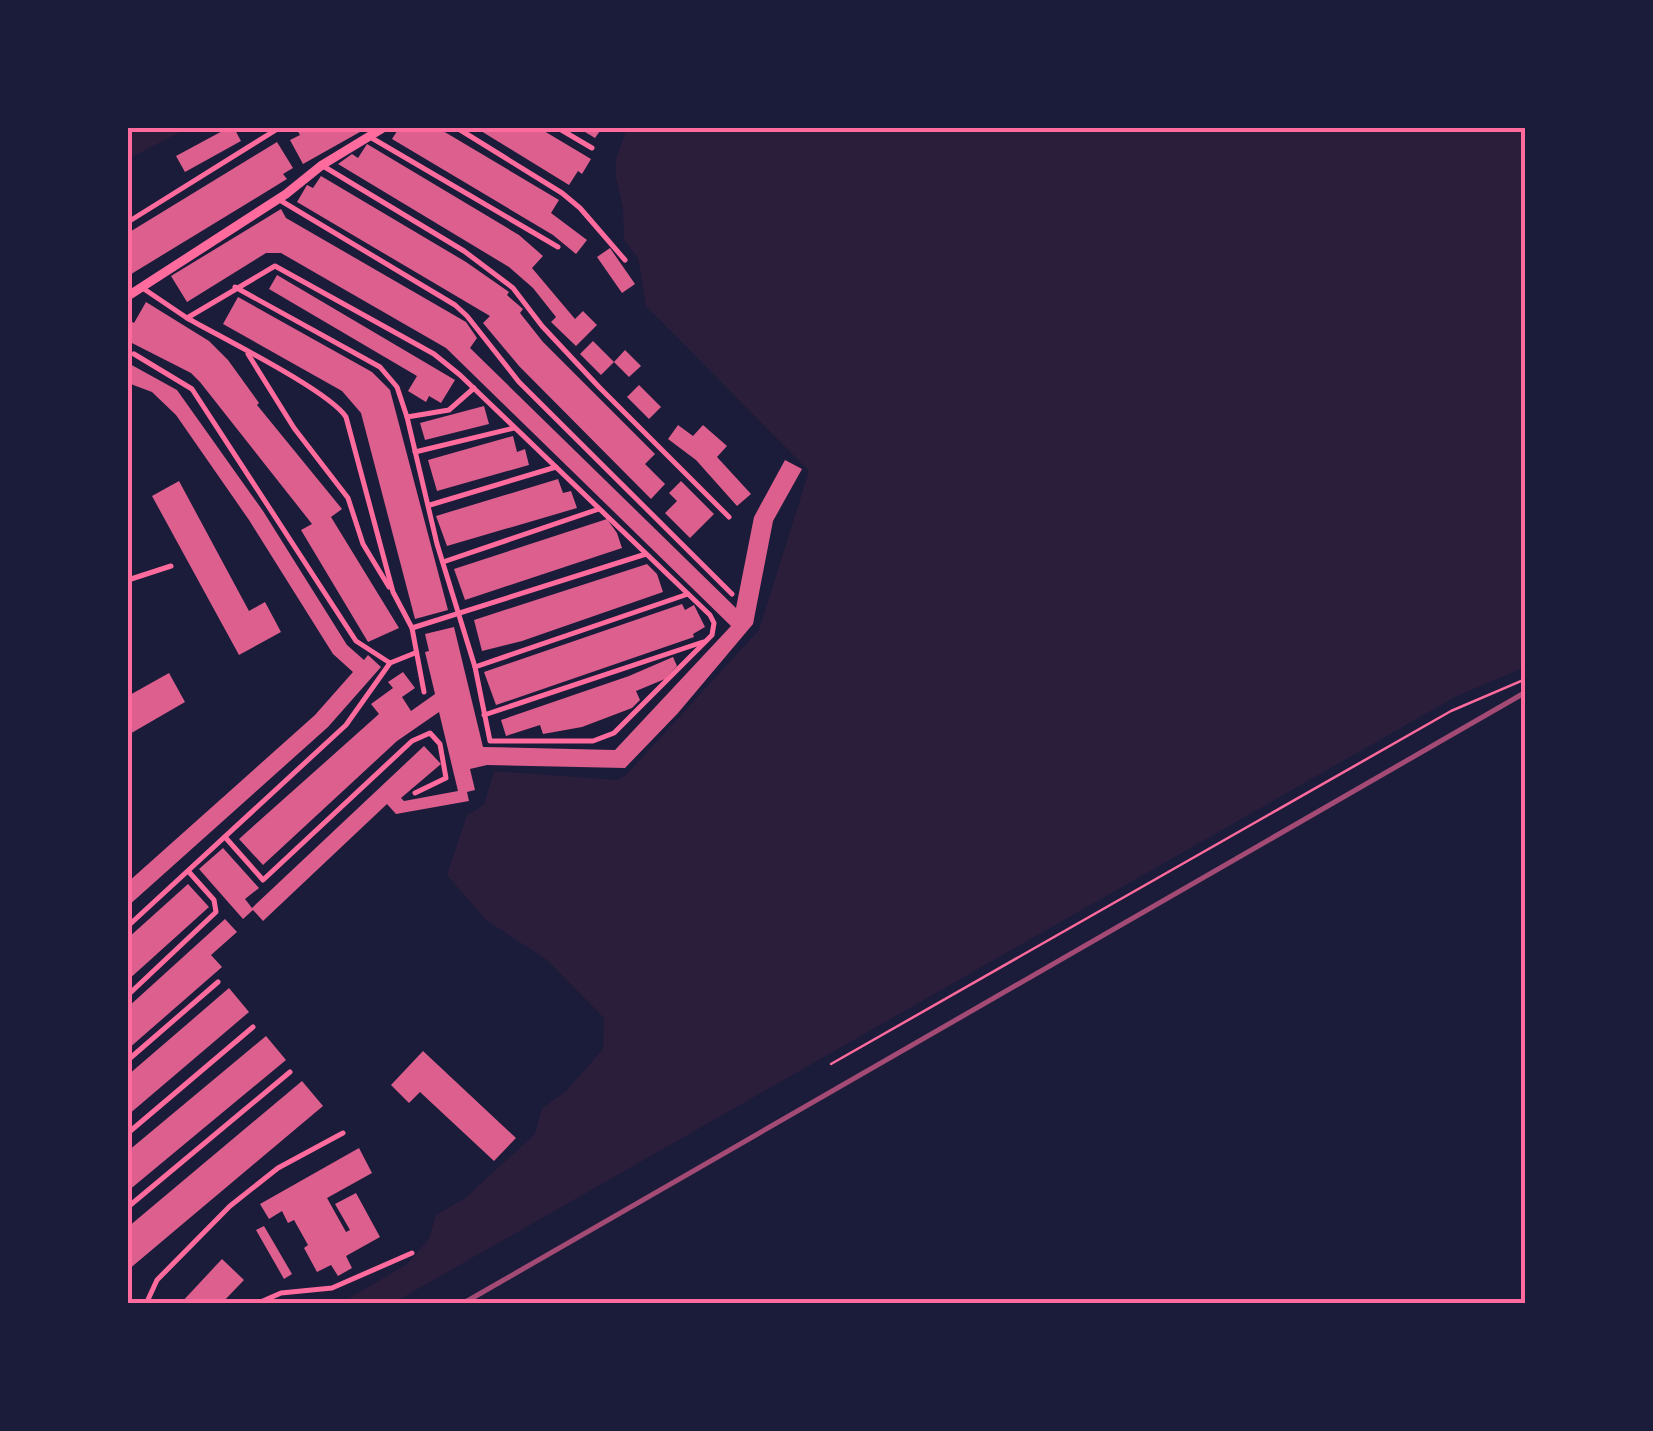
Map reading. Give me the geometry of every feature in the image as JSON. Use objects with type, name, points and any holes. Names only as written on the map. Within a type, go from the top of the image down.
[{"type":"street","points":[[128,296],[383,128]]},
{"type":"lane","points":[[128,222],[280,128]]},
{"type":"lane","points":[[458,128],[580,208],[625,260]]},
{"type":"lane","points":[[558,128],[592,148]]},
{"type":"lane","points":[[368,136],[558,246]]},
{"type":"lane","points":[[322,166],[464,251],[513,288],[576,363],[728,518]]},
{"type":"lane","points":[[278,200],[467,316],[519,382],[732,594]]},
{"type":"lane","points":[[186,318],[235,287],[270,267],[283,268],[434,354],[688,594],[714,623],[706,642],[622,728],[601,739],[490,741],[475,667],[397,387],[380,367],[235,287]]},
{"type":"lane","points":[[142,287],[186,318],[331,402],[346,417],[393,592]]},
{"type":"lane","points":[[246,352],[294,428],[348,498],[364,544],[412,628],[424,692]]},
{"type":"lane","points":[[134,354],[192,389],[356,641],[390,662]]},
{"type":"lane","points":[[407,417],[450,410],[474,388]]},
{"type":"lane","points":[[415,452],[515,428]]},
{"type":"lane","points":[[429,505],[556,467]]},
{"type":"lane","points":[[443,562],[599,510]]},
{"type":"lane","points":[[412,628],[646,554]]},
{"type":"lane","points":[[128,580],[171,566]]},
{"type":"lane","points":[[475,667],[688,594]]},
{"type":"lane","points":[[484,715],[706,642]]},
{"type":"lane","points":[[128,926],[346,725],[390,662],[415,653]]},
{"type":"lane","points":[[225,838],[264,880],[412,741],[430,733],[440,744],[446,778],[415,793]]},
{"type":"lane","points":[[128,995],[216,912],[214,900],[189,872]]},
{"type":"lane","points":[[128,1060],[218,982]]},
{"type":"lane","points":[[128,1133],[253,1027]]},
{"type":"lane","points":[[128,1207],[290,1072]]},
{"type":"lane","points":[[146,1304],[158,1280],[230,1206],[278,1168],[343,1133]]},
{"type":"lane","points":[[256,1304],[281,1293],[332,1288],[412,1252]]},
{"type":"path","points":[[832,1064],[1450,711],[1526,679]]},
{"type":"shaded area","points":[[128,128],[188,128],[128,159]]},
{"type":"shaded area","points":[[627,128],[1525,128],[1525,667],[1455,697],[393,1303],[341,1303],[407,1264],[429,1239],[436,1215],[465,1198],[535,1134],[542,1108],[565,1092],[603,1049],[604,1018],[547,960],[486,920],[447,875],[467,815],[484,805],[494,771],[618,780],[627,774],[759,630],[809,471],[646,306],[638,258],[624,240],[623,208],[616,178],[616,159]]},
{"type":"building","points":[[234,128],[241,141],[185,172],[176,156]]},
{"type":"building","points":[[296,128],[367,128],[303,164],[290,140],[300,135]]},
{"type":"building","points":[[399,128],[438,128],[559,200],[551,213],[587,240],[576,254],[553,235],[392,139]]},
{"type":"building","points":[[476,128],[539,128],[591,159],[569,185]]},
{"type":"building","points":[[588,128],[602,128],[595,138],[585,132]]},
{"type":"building","points":[[277,142],[293,168],[283,174],[287,179],[128,276],[128,233]]},
{"type":"building","points":[[367,144],[519,235],[543,256],[532,268],[575,319],[583,311],[597,325],[576,346],[551,322],[556,317],[533,288],[509,267],[338,164],[352,154],[358,158]]},
{"type":"building","points":[[321,176],[509,292],[507,295],[523,309],[520,313],[543,342],[655,454],[645,464],[665,484],[651,499],[519,366],[483,323],[490,316],[297,202],[307,185],[313,188]]},
{"type":"building","points":[[281,209],[286,218],[466,322],[477,338],[470,348],[736,608],[754,517],[785,460],[802,469],[773,521],[753,624],[678,713],[625,768],[487,765],[470,769],[475,790],[467,792],[469,801],[396,814],[387,804],[263,921],[253,910],[243,919],[199,869],[223,848],[259,888],[245,899],[252,908],[424,746],[441,764],[401,798],[404,801],[458,791],[439,712],[397,741],[263,865],[239,839],[379,714],[371,704],[393,688],[388,682],[403,672],[415,688],[402,697],[411,711],[435,694],[425,634],[454,627],[483,747],[615,750],[731,626],[446,348],[281,253],[266,253],[187,302],[171,276]]},
{"type":"building","points":[[610,248],[635,284],[622,293],[597,257]]},
{"type":"building","points":[[277,275],[455,380],[441,403],[429,396],[426,402],[408,391],[417,376],[269,289]]},
{"type":"building","points":[[238,297],[372,372],[390,390],[448,610],[415,619],[361,413],[342,391],[223,324]]},
{"type":"building","points":[[146,302],[209,341],[228,360],[257,405],[342,509],[331,517],[399,628],[368,642],[301,530],[312,524],[200,382],[191,373],[128,341],[128,319],[134,323]]},
{"type":"building","points":[[593,341],[614,362],[601,375],[580,354]]},
{"type":"building","points":[[625,350],[641,366],[629,377],[614,362]]},
{"type":"building","points":[[128,363],[177,390],[263,511],[347,645],[364,660],[368,655],[381,667],[328,727],[128,906],[128,882],[315,715],[353,672],[333,654],[249,520],[176,415],[152,392],[128,383]]},
{"type":"building","points":[[639,385],[661,407],[649,419],[627,397]]},
{"type":"building","points":[[484,406],[489,424],[425,440],[420,423]]},
{"type":"building","points":[[678,425],[693,436],[703,425],[727,446],[717,457],[751,494],[737,506],[696,460],[668,439]]},
{"type":"building","points":[[513,436],[517,452],[525,449],[529,465],[437,491],[428,460]]},
{"type":"building","points":[[558,479],[563,493],[571,491],[577,508],[447,546],[436,516]]},
{"type":"building","points":[[179,481],[249,611],[265,602],[281,632],[239,655],[152,496]]},
{"type":"building","points":[[681,481],[714,514],[690,538],[665,513],[677,501],[669,493]]},
{"type":"building","points":[[607,519],[622,548],[465,600],[454,569]]},
{"type":"building","points":[[647,564],[657,574],[663,592],[482,651],[474,620]]},
{"type":"building","points":[[682,604],[685,610],[694,605],[705,627],[694,637],[496,705],[484,672]]},
{"type":"building","points":[[673,657],[677,666],[665,679],[636,691],[640,700],[632,708],[582,727],[543,734],[540,725],[506,736],[501,720]]},
{"type":"building","points":[[169,673],[185,702],[128,735],[128,696]]},
{"type":"building","points":[[188,884],[209,907],[128,980],[128,938]]},
{"type":"building","points":[[225,919],[237,932],[211,955],[222,967],[128,1049],[128,1007]]},
{"type":"building","points":[[229,988],[249,1012],[128,1115],[128,1075]]},
{"type":"building","points":[[266,1036],[286,1060],[128,1191],[128,1151]]},
{"type":"building","points":[[423,1051],[516,1138],[494,1161],[420,1092],[409,1103],[391,1085]]},
{"type":"building","points":[[302,1081],[323,1106],[128,1270],[128,1227]]},
{"type":"building","points":[[359,1148],[372,1173],[327,1198],[346,1232],[350,1230],[335,1204],[356,1193],[380,1237],[346,1256],[352,1268],[338,1276],[331,1265],[317,1272],[294,1220],[288,1223],[282,1211],[269,1219],[260,1204]]},
{"type":"building","points":[[264,1226],[292,1274],[284,1279],[256,1230]]},
{"type":"building","points":[[222,1259],[244,1280],[221,1304],[180,1304]]},
{"type":"railway","points":[[462,1304],[1526,692]]}]
